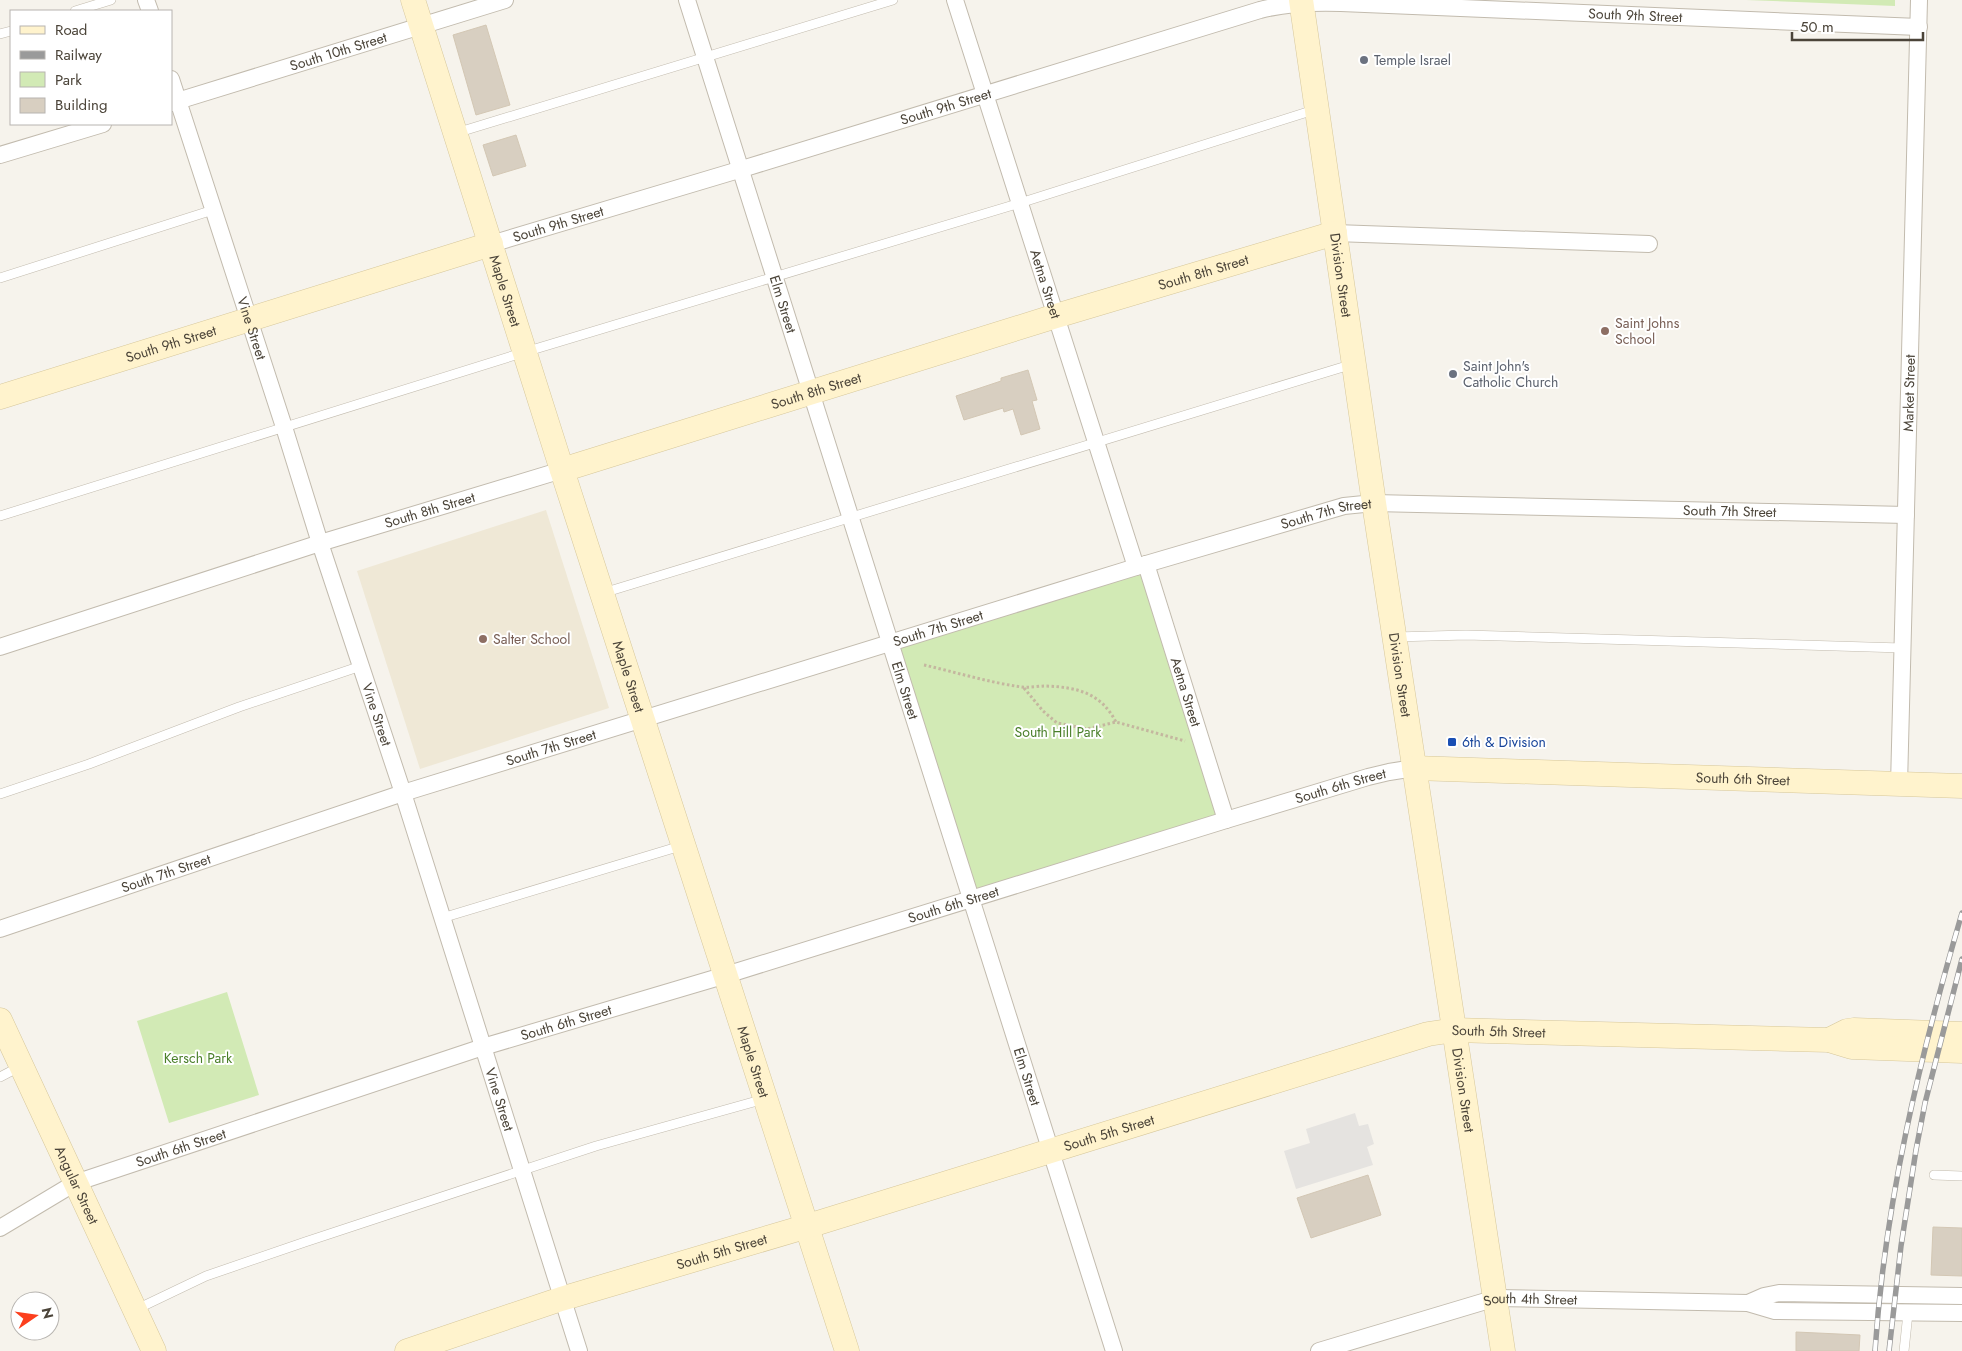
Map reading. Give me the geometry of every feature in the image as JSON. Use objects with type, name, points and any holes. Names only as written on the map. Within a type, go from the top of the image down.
[{"type":"street","name":"Maple Street","points":[[414,0],[562,470],[847,1351]]},
{"type":"street","name":"South 10th Street","points":[[175,102],[505,0]]},
{"type":"street","name":"Elm Street","points":[[687,0],[742,169],[970,900],[1114,1351]]},
{"type":"street","name":"Aetna Street","points":[[956,0],[1096,443],[1141,566],[1226,820]]},
{"type":"street","name":"Market Street","points":[[1899,785],[1919,0]]},
{"type":"street","name":"South 9th Street","points":[[0,397],[490,244],[742,169],[1260,10],[1302,1],[1919,27]]},
{"type":"street","name":"Division Street","points":[[1302,1],[1374,503],[1503,1351]]},
{"type":"street","name":"Vine Street","points":[[172,85],[175,102],[213,210],[403,793],[561,1299],[579,1351]]},
{"type":"street","points":[[0,155],[100,125]]},
{"type":"street","name":"South 8th Street","points":[[0,647],[320,543],[812,393],[1056,316],[1334,233],[1649,244]]},
{"type":"street","name":"South 7th Street","points":[[0,929],[403,793],[1331,509],[1374,503],[1906,515]]},
{"type":"street","name":"South 6th Street","points":[[0,1228],[75,1183],[482,1047],[726,975],[1380,774],[1414,768],[1952,786]]},
{"type":"street","name":"Angular Street","points":[[0,1020],[154,1351]]},
{"type":"street","name":"South 5th Street","points":[[407,1351],[561,1299],[808,1226],[1413,1038],[1455,1030],[1829,1040],[1852,1047],[1962,1051]]},
{"type":"street","name":"South 5th Street","points":[[1829,1040],[1846,1031],[1854,1030],[1953,1033]]},
{"type":"street","name":"South 4th Street","points":[[1748,1303],[1764,1296],[1779,1293],[1962,1296]]},
{"type":"street","name":"South 4th Street","points":[[1319,1351],[1496,1298],[1748,1303],[1775,1311],[1962,1313]]},
{"type":"lane","points":[[78,10],[112,0]]},
{"type":"lane","points":[[455,133],[893,0]]},
{"type":"lane","points":[[0,516],[525,352],[1020,203],[1317,109]]},
{"type":"lane","points":[[0,278],[213,210]]},
{"type":"lane","points":[[602,593],[1354,364]]},
{"type":"lane","points":[[1394,637],[1466,635],[1902,648]]},
{"type":"lane","points":[[0,794],[89,764],[239,707],[361,666]]},
{"type":"lane","points":[[442,918],[684,845]]},
{"type":"lane","points":[[0,1077],[21,1066]]},
{"type":"lane","points":[[134,1310],[199,1279],[233,1266],[635,1134],[766,1098]]},
{"type":"lane","points":[[1934,1175],[1962,1176]]},
{"type":"lane","points":[[1904,1351],[1908,1313]]},
{"type":"path","points":[[924,665],[1023,688],[1063,687],[1080,691],[1103,702],[1110,710],[1116,722]]},
{"type":"path","points":[[1023,688],[1043,711],[1057,723],[1087,729],[1116,722],[1202,745]]},
{"type":"shaded area","name":"Salter School","points":[[546,510],[609,708],[420,769],[357,571]]},
{"type":"shaded area","points":[[1355,1113],[1359,1126],[1368,1124],[1374,1144],[1367,1147],[1373,1165],[1296,1189],[1284,1151],[1310,1143],[1306,1129]]},
{"type":"green space","points":[[1746,0],[1895,0],[1895,6]]},
{"type":"green space","name":"South Hill Park","points":[[1146,564],[1226,820],[970,900],[891,643]]},
{"type":"green space","name":"Kersch Park","points":[[227,992],[259,1095],[169,1123],[137,1021]]},
{"type":"building","points":[[486,25],[510,105],[476,115],[453,35]]},
{"type":"building","points":[[516,135],[526,166],[493,176],[483,145]]},
{"type":"building","points":[[1028,370],[1037,400],[1032,401],[1040,429],[1021,435],[1013,409],[1004,412],[1003,408],[964,420],[956,396],[1001,381],[1001,378]]},
{"type":"building","points":[[1368,1175],[1381,1215],[1311,1238],[1297,1198]]},
{"type":"building","points":[[1933,1227],[1962,1228],[1962,1276],[1931,1275]]},
{"type":"building","points":[[1796,1332],[1860,1335],[1859,1351],[1796,1351]]},
{"type":"railway","points":[[1875,1351],[1887,1240],[1906,1130],[1932,1021],[1962,913]]},
{"type":"railway","points":[[1889,1351],[1901,1246],[1916,1150],[1925,1103],[1962,959]]},
{"type":"place","name":"Temple Israel","points":[[1364,60]]},
{"type":"place","name":"Saint Johns School","points":[[1605,331]]},
{"type":"place","name":"Saint John's Catholic Church","points":[[1453,374]]},
{"type":"place","name":"Salter School","points":[[483,639]]},
{"type":"place","name":"6th & Division","points":[[1452,742]]}]
